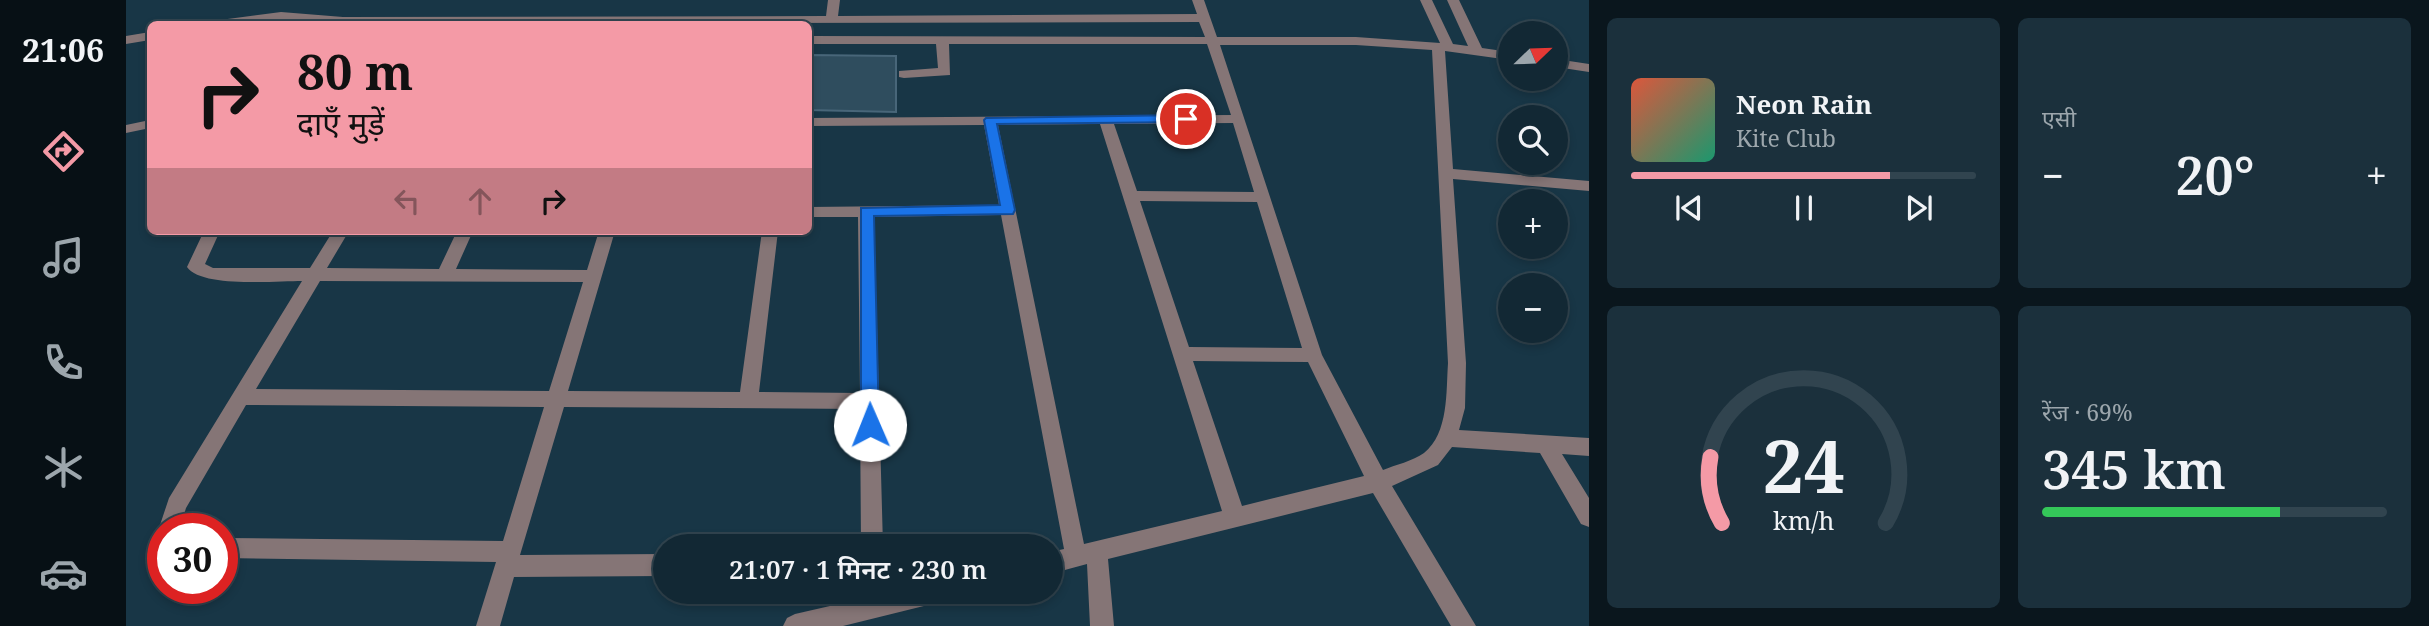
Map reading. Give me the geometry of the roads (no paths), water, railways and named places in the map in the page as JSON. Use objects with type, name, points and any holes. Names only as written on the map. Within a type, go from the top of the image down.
[{"type":"street","points":[[832,19],[834,0]]},
{"type":"street","points":[[1198,0],[1239,119],[1313,355],[1378,482],[1456,621]]},
{"type":"street","points":[[1063,560],[1378,482],[1431,459],[1447,438],[1455,408],[1457,363],[1446,173],[1443,48],[1426,0]]},
{"type":"street","points":[[1453,0],[1477,52]]},
{"type":"street","points":[[243,21],[281,16],[324,21]]},
{"type":"street","points":[[1052,18],[1056,40]]},
{"type":"street","points":[[724,21],[1205,18]]},
{"type":"street","points":[[126,40],[147,36]]},
{"type":"street","points":[[812,40],[1356,41],[1498,55]]},
{"type":"street","points":[[904,74],[945,72],[943,40]]},
{"type":"street","points":[[1568,65],[1589,68]]},
{"type":"street","points":[[812,121],[1239,119]]},
{"type":"street","points":[[990,120],[1101,626]]},
{"type":"street","points":[[1106,120],[1235,517]]},
{"type":"street","points":[[126,129],[147,125]]},
{"type":"street","points":[[1446,173],[1589,186]]},
{"type":"street","points":[[1130,196],[1264,197]]},
{"type":"street","points":[[812,212],[1008,210]]},
{"type":"street","points":[[866,211],[872,534]]},
{"type":"street","points":[[210,235],[195,267],[211,274],[593,276]]},
{"type":"street","points":[[174,513],[176,505],[339,235]]},
{"type":"street","points":[[444,276],[463,235]]},
{"type":"street","points":[[488,626],[606,235]]},
{"type":"street","points":[[750,400],[770,235]]},
{"type":"street","points":[[1182,354],[1313,355]]},
{"type":"street","points":[[241,397],[869,401]]},
{"type":"street","points":[[1447,438],[1589,447]]},
{"type":"street","points":[[1545,443],[1589,517]]},
{"type":"street","points":[[238,549],[653,565]]},
{"type":"street","points":[[795,626],[858,604]]}]
